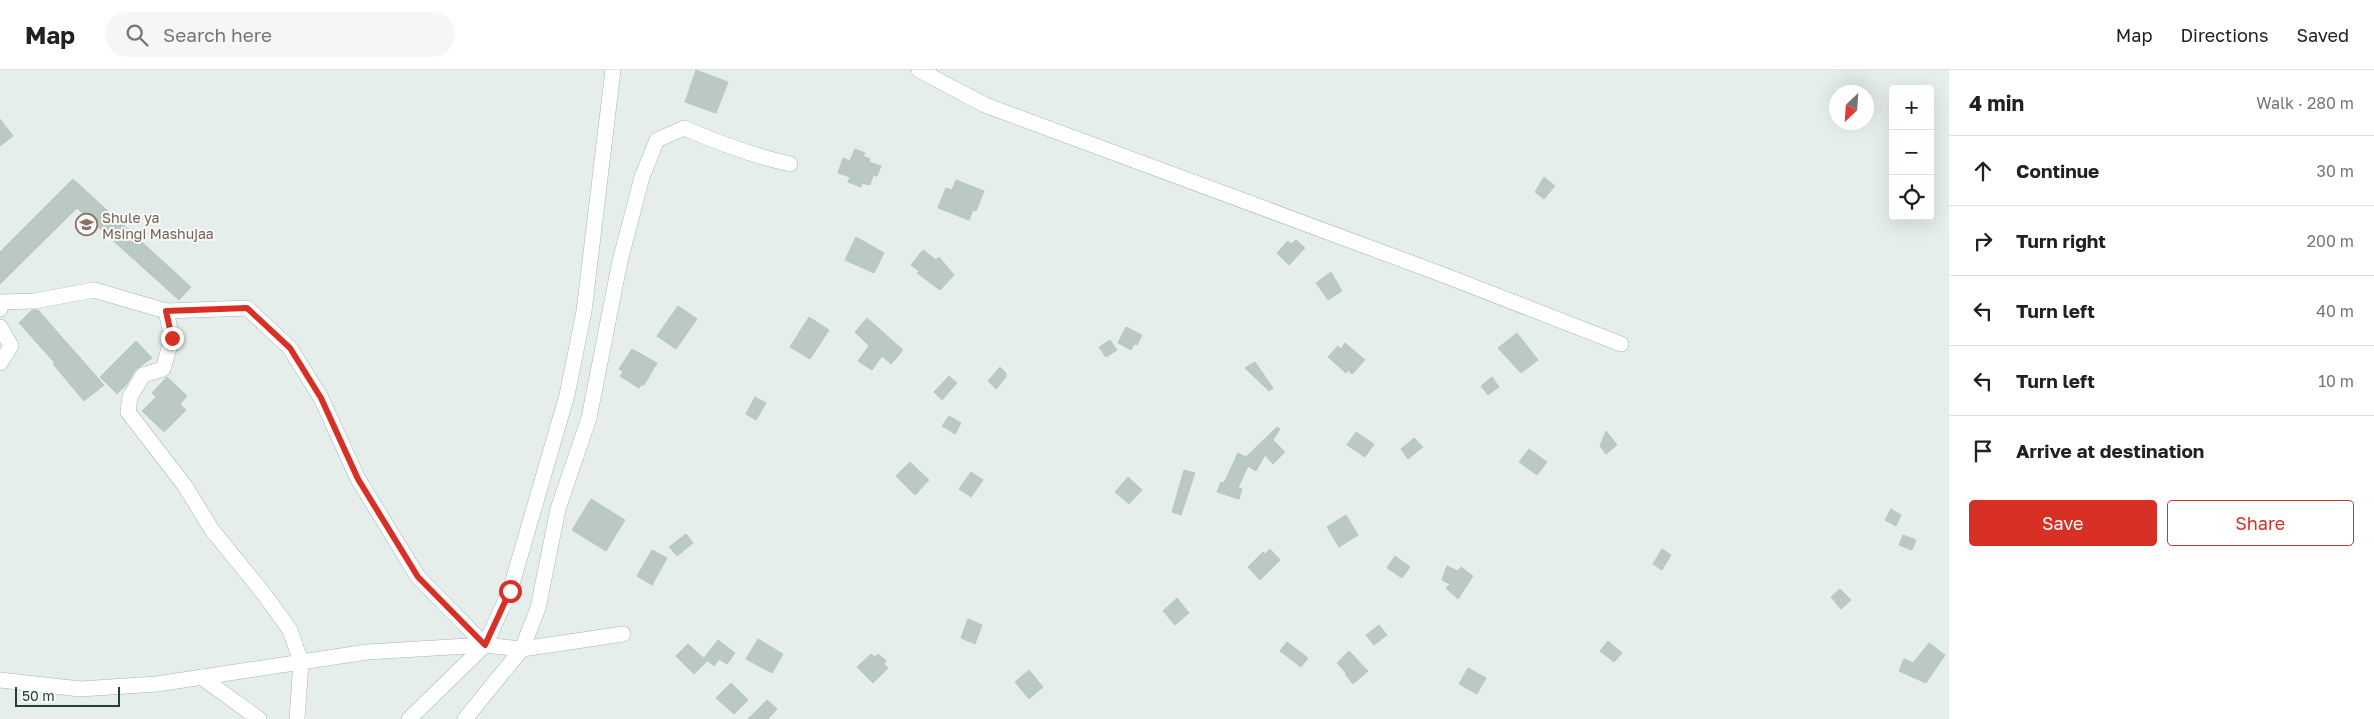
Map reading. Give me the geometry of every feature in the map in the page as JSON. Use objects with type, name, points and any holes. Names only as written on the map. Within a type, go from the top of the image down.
[{"type":"street","points":[[410,719],[485,645],[510,591],[567,395],[584,311],[613,70]]},
{"type":"street","points":[[920,70],[985,104],[1441,274],[1621,344]]},
{"type":"street","points":[[465,719],[522,649],[538,608],[558,509],[589,418],[620,261],[642,177],[657,140],[684,128],[720,144],[766,159],[790,164]]},
{"type":"street","points":[[0,309],[2,302],[34,301],[94,290],[166,311],[247,308],[290,348],[321,398],[358,479],[418,577],[485,645]]},
{"type":"street","points":[[166,311],[172,338],[163,369],[143,375],[130,397],[128,412],[185,486],[212,530],[264,594],[290,630],[301,662],[296,719]]},
{"type":"street","points":[[0,327],[11,346],[0,363]]},
{"type":"street","points":[[0,680],[80,689],[157,684],[367,652],[485,645],[522,649],[623,634]]},
{"type":"street","points":[[201,677],[259,719]]},
{"type":"building","points":[[696,70],[728,82],[716,113],[685,102]]},
{"type":"building","points":[[0,119],[13,136],[0,146]]},
{"type":"building","points":[[855,149],[865,153],[863,156],[870,159],[869,162],[881,166],[877,176],[873,175],[870,185],[862,183],[861,187],[848,182],[850,177],[838,173],[843,158],[850,161]]},
{"type":"building","points":[[1544,177],[1555,186],[1544,199],[1535,192]]},
{"type":"building","points":[[73,179],[191,287],[179,300],[77,208],[0,284],[0,252]]},
{"type":"building","points":[[956,180],[984,191],[976,211],[973,210],[969,220],[938,208],[946,188],[952,190]]},
{"type":"building","points":[[856,237],[884,253],[874,273],[845,260]]},
{"type":"building","points":[[1296,240],[1305,248],[1289,265],[1277,253],[1288,241],[1291,244]]},
{"type":"building","points":[[923,250],[936,260],[939,257],[954,275],[940,290],[917,273],[919,271],[911,265]]},
{"type":"building","points":[[1331,272],[1342,291],[1328,300],[1316,283]]},
{"type":"building","points":[[678,306],[697,319],[676,349],[657,336]]},
{"type":"building","points":[[32,310],[38,310],[104,385],[84,401],[53,364],[55,363],[19,323]]},
{"type":"building","points":[[809,317],[829,330],[810,359],[790,347]]},
{"type":"building","points":[[867,318],[903,350],[891,364],[882,356],[872,370],[858,361],[869,346],[855,332]]},
{"type":"building","points":[[1126,327],[1142,335],[1137,345],[1134,344],[1131,350],[1118,343]]},
{"type":"building","points":[[1517,333],[1538,360],[1521,373],[1498,348]]},
{"type":"building","points":[[1110,340],[1117,350],[1106,357],[1099,347]]},
{"type":"building","points":[[136,341],[152,358],[135,370],[127,384],[117,394],[100,377]]},
{"type":"building","points":[[1345,343],[1365,360],[1352,374],[1348,370],[1346,373],[1328,357],[1338,346],[1341,349]]},
{"type":"building","points":[[632,349],[657,363],[644,385],[642,384],[639,388],[620,376],[623,372],[619,369]]},
{"type":"building","points":[[1255,362],[1273,388],[1269,391],[1245,368]]},
{"type":"building","points":[[1000,367],[1006,373],[1006,377],[996,389],[988,381]]},
{"type":"building","points":[[949,376],[957,383],[942,400],[934,392]]},
{"type":"building","points":[[167,377],[187,396],[180,404],[186,410],[164,432],[142,411],[156,397],[152,393]]},
{"type":"building","points":[[1492,377],[1499,387],[1488,395],[1481,386]]},
{"type":"building","points":[[755,397],[766,403],[756,420],[746,414]]},
{"type":"building","points":[[949,416],[961,423],[955,434],[942,426]]},
{"type":"building","points":[[1277,427],[1280,429],[1273,440],[1285,452],[1273,464],[1265,455],[1256,471],[1248,466],[1238,488],[1242,489],[1239,499],[1217,492],[1221,482],[1224,483],[1238,453],[1246,457]]},
{"type":"building","points":[[1606,431],[1617,445],[1606,454],[1600,446]]},
{"type":"building","points":[[1356,432],[1374,444],[1365,457],[1347,445]]},
{"type":"building","points":[[1414,438],[1423,447],[1408,459],[1401,449]]},
{"type":"building","points":[[1529,449],[1547,462],[1537,475],[1519,462]]},
{"type":"building","points":[[910,462],[929,480],[915,495],[896,476]]},
{"type":"building","points":[[1184,470],[1195,473],[1181,515],[1172,512]]},
{"type":"building","points":[[971,472],[983,480],[971,497],[959,489]]},
{"type":"building","points":[[1128,477],[1142,490],[1129,504],[1115,492]]},
{"type":"building","points":[[591,499],[625,520],[606,551],[572,530]]},
{"type":"building","points":[[1891,509],[1901,515],[1896,526],[1885,520]]},
{"type":"building","points":[[1346,515],[1358,535],[1339,547],[1327,527]]},
{"type":"building","points":[[686,534],[693,543],[677,556],[669,547]]},
{"type":"building","points":[[1903,535],[1916,540],[1912,550],[1899,545]]},
{"type":"building","points":[[1270,549],[1280,560],[1260,580],[1248,567],[1263,552],[1265,554]]},
{"type":"building","points":[[1662,549],[1671,555],[1662,570],[1653,564]]},
{"type":"building","points":[[652,550],[667,558],[652,585],[637,576]]},
{"type":"building","points":[[1395,556],[1410,567],[1402,578],[1387,568]]},
{"type":"building","points":[[1447,566],[1458,571],[1461,567],[1473,576],[1458,599],[1446,588],[1450,584],[1442,580]]},
{"type":"building","points":[[1840,589],[1851,600],[1841,609],[1831,597]]},
{"type":"building","points":[[1177,598],[1189,613],[1175,625],[1163,611]]},
{"type":"building","points":[[968,619],[982,625],[975,644],[961,638]]},
{"type":"building","points":[[1379,625],[1387,635],[1374,645],[1366,635]]},
{"type":"building","points":[[758,639],[783,654],[772,673],[746,659]]},
{"type":"building","points":[[718,640],[735,653],[727,664],[719,659],[714,666],[704,658]]},
{"type":"building","points":[[1608,641],[1622,653],[1614,662],[1600,651]]},
{"type":"building","points":[[1287,642],[1308,658],[1301,667],[1280,651]]},
{"type":"building","points":[[1929,643],[1945,655],[1926,683],[1899,671],[1904,659],[1913,663]]},
{"type":"building","points":[[688,644],[707,661],[694,674],[676,656]]},
{"type":"building","points":[[1349,651],[1368,671],[1353,684],[1337,663]]},
{"type":"building","points":[[871,654],[875,657],[878,654],[886,661],[884,664],[888,668],[873,683],[857,667]]},
{"type":"building","points":[[1468,668],[1486,678],[1477,694],[1459,684]]},
{"type":"building","points":[[1029,670],[1043,687],[1029,699],[1015,682]]},
{"type":"building","points":[[731,683],[748,700],[734,714],[716,698]]},
{"type":"building","points":[[767,700],[777,709],[768,719],[748,719]]},
{"type":"place","name":"Shule ya Msingi Mashujaa","points":[[86,225]]},
{"type":"route","points":[[172,338],[166,311],[247,308],[290,348],[321,398],[358,479],[418,577],[485,645],[510,591]]}]
